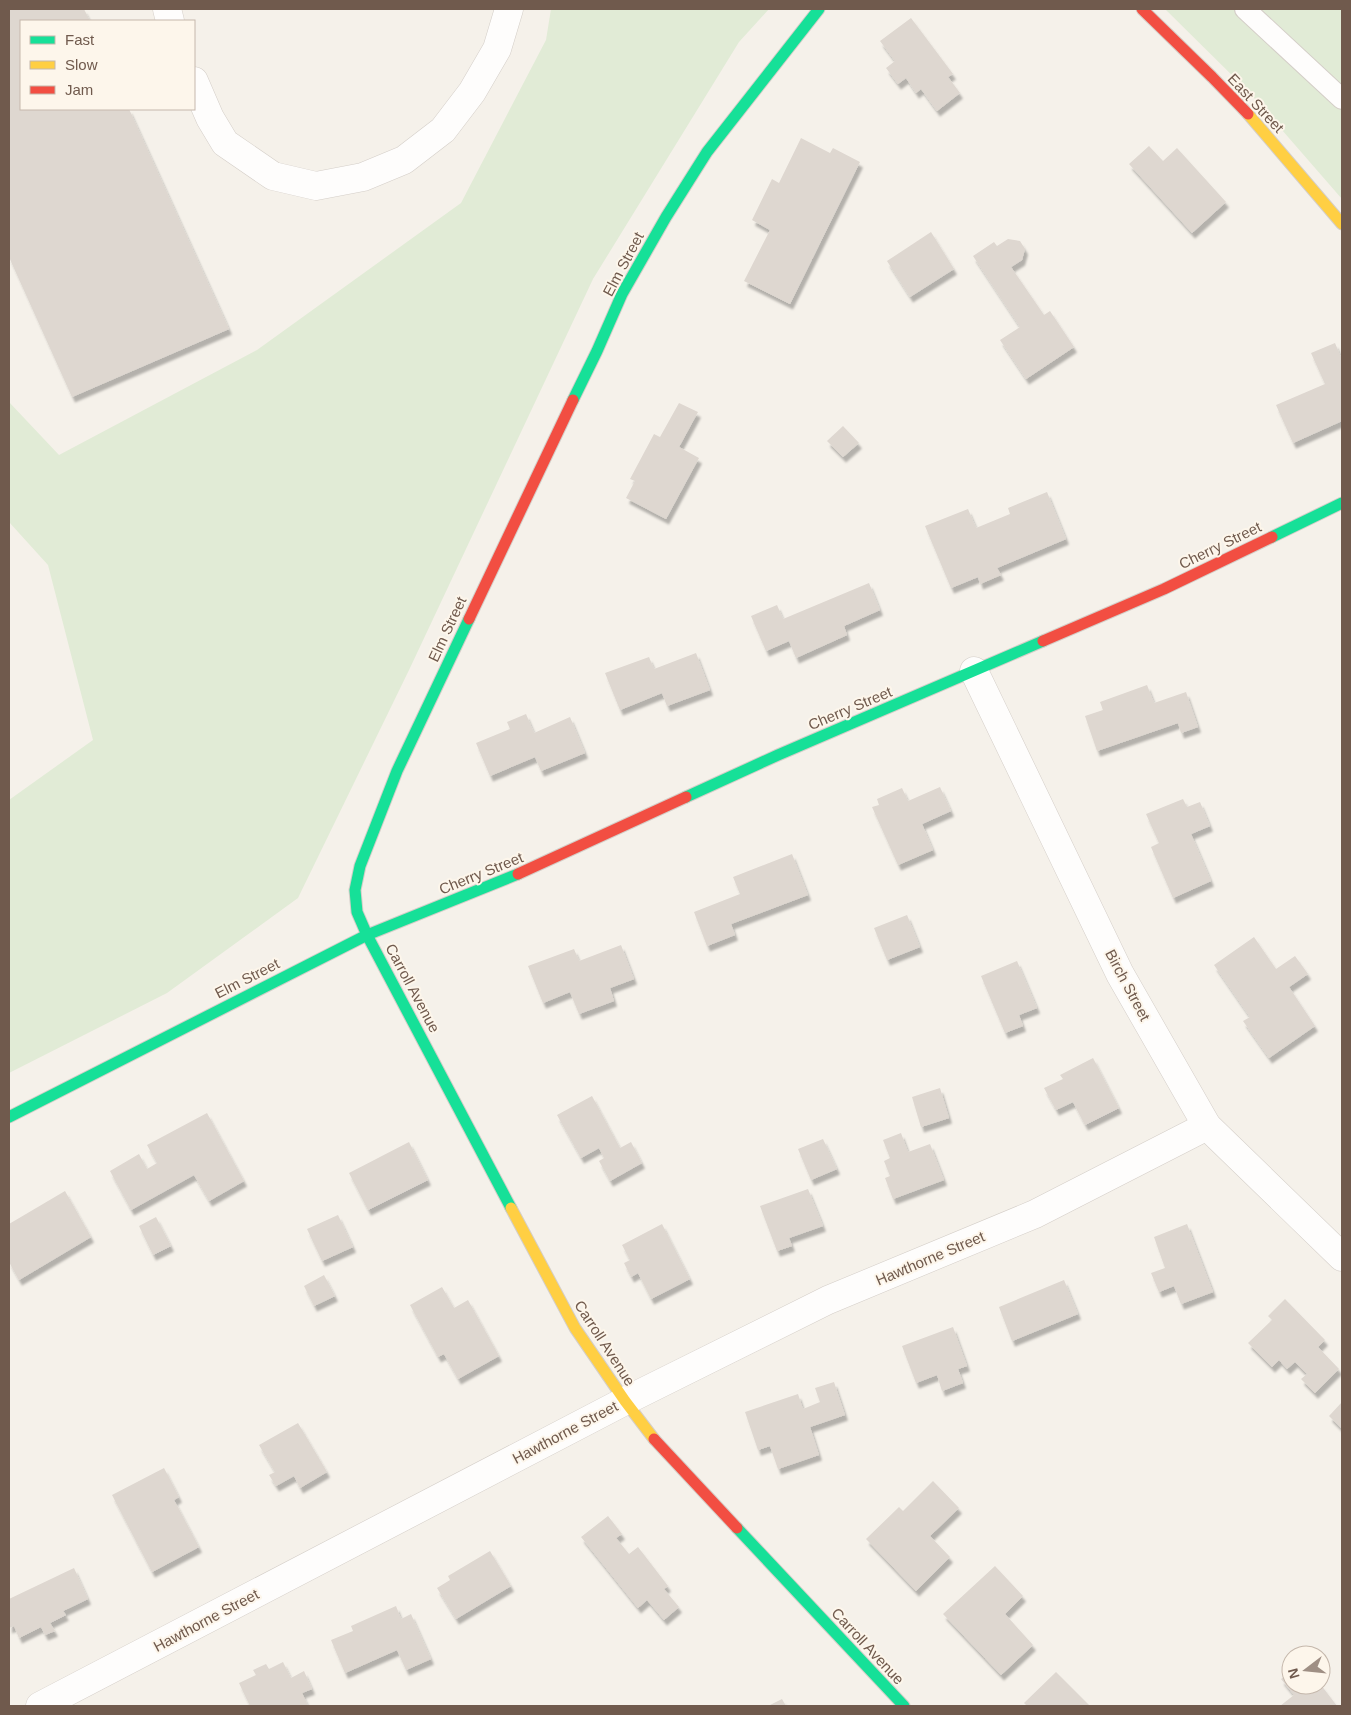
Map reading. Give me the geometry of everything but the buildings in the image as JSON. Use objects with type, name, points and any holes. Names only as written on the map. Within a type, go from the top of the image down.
[{"type":"street","points":[[195,83],[210,118],[226,143],[273,176],[316,186],[363,177],[404,160],[443,130],[472,92],[496,49],[509,9]]},
{"type":"street","name":"Elm Street","points":[[9,1117],[367,934],[357,912],[354,890],[360,866],[397,771],[541,465],[597,351],[622,294],[666,217],[707,152],[819,9]]},
{"type":"street","name":"East Street","points":[[1142,9],[1258,125],[1342,224]]},
{"type":"street","name":"Cherry Street","points":[[367,934],[533,868],[778,755],[1164,589],[1342,503]]},
{"type":"street","name":"Birch Street","points":[[974,671],[1120,974],[1207,1126],[1342,1257]]},
{"type":"street","name":"Carroll Avenue","points":[[367,934],[575,1328],[625,1401],[660,1446],[904,1706]]},
{"type":"street","name":"Hawthorne Street","points":[[40,1706],[625,1401],[828,1300],[1035,1214],[1207,1126]]},
{"type":"lane","points":[[1245,9],[1342,99]]},
{"type":"green space","points":[[551,9],[769,9],[739,42],[593,279],[410,668],[298,898],[167,993],[9,1073],[9,800],[93,740],[48,565],[9,522],[9,402],[59,455],[257,350],[461,203],[546,40]]},
{"type":"green space","points":[[1165,9],[1342,9],[1342,199],[1248,91]]},
{"type":"traffic: fast","points":[[573,400],[622,294],[666,217],[707,152],[819,9]]},
{"type":"traffic: fast","points":[[1272,537],[1342,503]]},
{"type":"traffic: fast","points":[[469,619],[397,771],[360,866],[355,890],[357,912],[367,935],[511,1208]]},
{"type":"traffic: fast","points":[[686,797],[778,755],[1043,641]]},
{"type":"traffic: fast","points":[[9,1117],[367,935],[518,874]]},
{"type":"traffic: fast","points":[[737,1528],[904,1706]]},
{"type":"traffic: slow","points":[[1248,114],[1342,224]]},
{"type":"traffic: slow","points":[[511,1208],[575,1328],[625,1401],[654,1439]]},
{"type":"traffic: jam","points":[[1142,9],[1248,114]]},
{"type":"traffic: jam","points":[[469,619],[573,400]]},
{"type":"traffic: jam","points":[[1043,641],[1164,589],[1272,537]]},
{"type":"traffic: jam","points":[[518,874],[686,797]]},
{"type":"traffic: jam","points":[[654,1439],[737,1528]]}]
